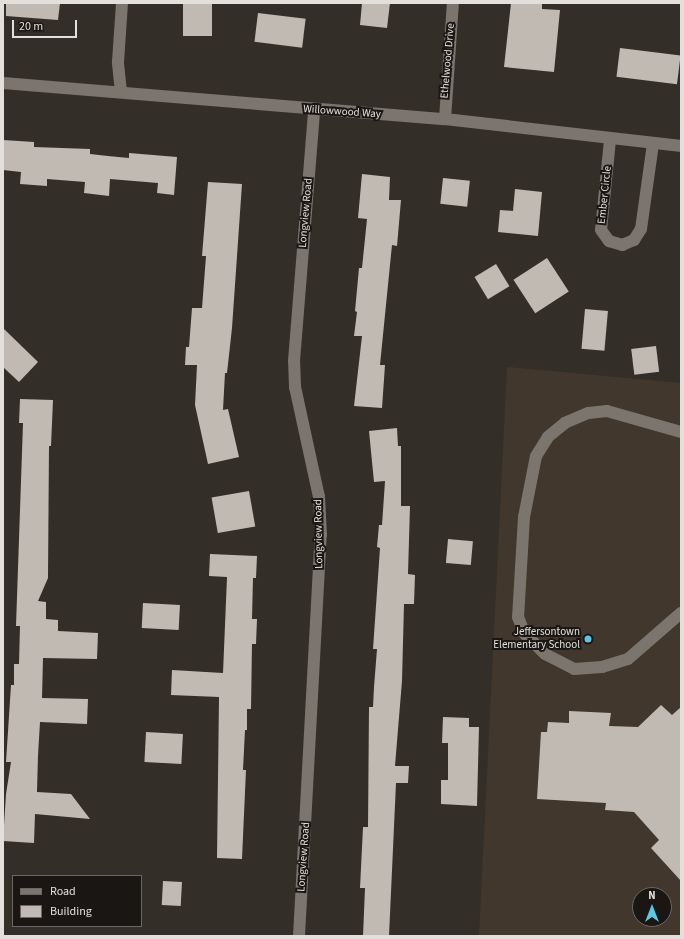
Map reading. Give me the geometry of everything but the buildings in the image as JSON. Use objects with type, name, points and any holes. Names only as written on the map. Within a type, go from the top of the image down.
[{"type":"street","points":[[121,92],[118,62],[122,3]]},
{"type":"street","name":"Ethelwood Drive","points":[[445,119],[453,3]]},
{"type":"street","name":"Willowwood Way","points":[[3,83],[121,92],[314,110],[445,119],[610,140],[681,146]]},
{"type":"street","name":"Longview Road","points":[[299,936],[321,535],[319,497],[295,387],[294,361],[314,110]]},
{"type":"street","name":"Ember Circle","points":[[610,140],[601,230],[609,241],[622,245],[634,240],[641,229],[653,144]]},
{"type":"street","points":[[681,432],[607,412],[588,413],[565,423],[548,437],[536,456],[524,516],[518,617],[526,634],[545,654],[574,669],[602,667],[628,659],[681,613]]},
{"type":"shaded area","name":"Jeffersontown Elementary School","points":[[507,367],[681,383],[681,936],[479,936]]},
{"type":"place","name":"Jeffersontown Elementary School","points":[[588,639]]}]
